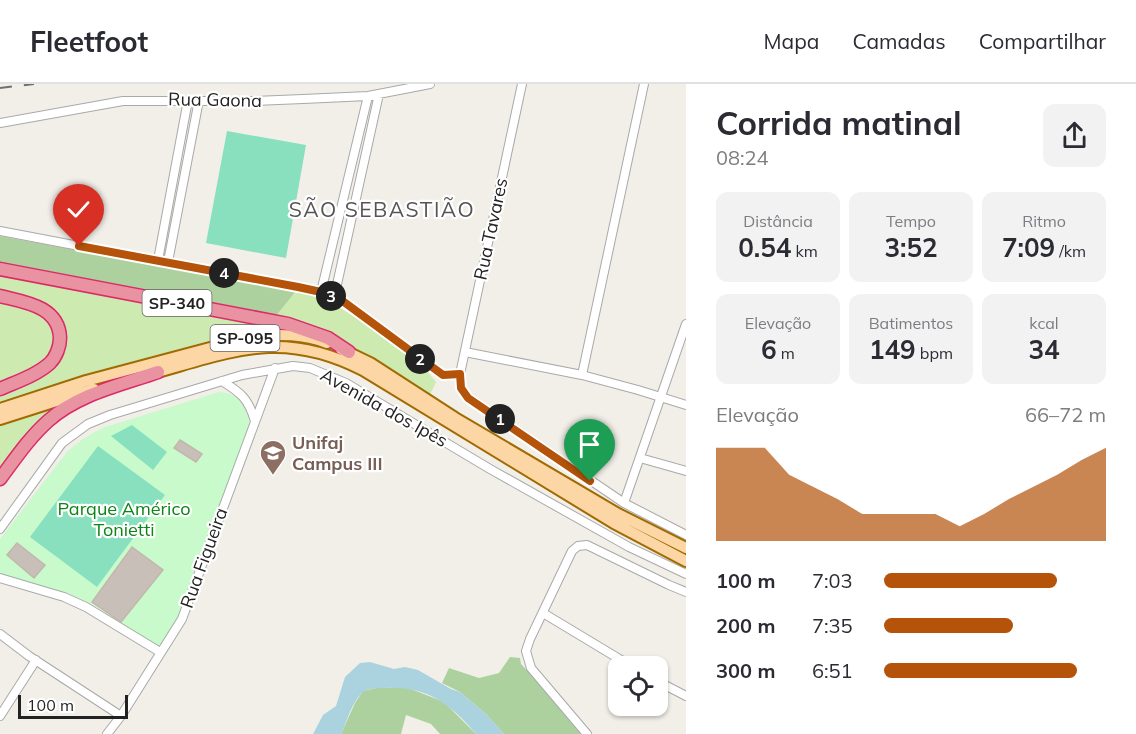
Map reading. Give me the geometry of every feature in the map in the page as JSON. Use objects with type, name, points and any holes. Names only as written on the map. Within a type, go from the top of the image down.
[{"type":"highway","name":"SP-340","points":[[0,269],[288,324],[328,338],[349,351]]},
{"type":"highway","points":[[0,296],[42,308],[54,319],[60,337],[59,347],[50,363],[0,389]]},
{"type":"highway","points":[[0,479],[39,429],[62,410],[92,395],[158,372]]},
{"type":"main road","name":"SP-095","points":[[0,409],[86,381],[255,336],[282,334],[303,337],[349,351],[455,418],[618,514],[686,548]]},
{"type":"main road","name":"SP-095","points":[[0,419],[85,392],[229,352],[264,346],[297,346],[329,354],[363,370],[614,523],[686,561]]},
{"type":"street","name":"Rua Gaona","points":[[0,123],[123,101],[254,101],[368,96],[430,84]]},
{"type":"street","name":"Rua Tavares","points":[[460,374],[522,84]]},
{"type":"street","points":[[582,375],[644,84]]},
{"type":"street","points":[[334,297],[379,94]]},
{"type":"street","points":[[321,292],[368,96]]},
{"type":"street","points":[[158,261],[188,100]]},
{"type":"street","points":[[168,262],[199,100]]},
{"type":"street","points":[[0,231],[321,292],[334,297],[443,375],[460,374],[461,388],[468,398],[624,503],[686,535]]},
{"type":"street","points":[[624,503],[686,324]]},
{"type":"street","points":[[465,352],[582,375],[686,405]]},
{"type":"street","points":[[676,354],[686,357]]},
{"type":"street","name":"Avenida dos Ipês","points":[[0,530],[62,444],[88,424],[110,415],[222,381],[293,366],[310,368],[346,383],[490,469],[629,547],[686,574]]},
{"type":"street","name":"Rua Figueira","points":[[107,734],[121,716],[182,619],[275,368]]},
{"type":"street","points":[[222,381],[246,399],[255,421]]},
{"type":"street","points":[[640,458],[686,471]]},
{"type":"street","points":[[587,734],[531,668],[526,651],[572,551],[578,546],[587,545],[686,592]]},
{"type":"street","points":[[0,578],[64,597],[86,607],[160,652]]},
{"type":"street","points":[[543,613],[614,656]]},
{"type":"street","points":[[0,634],[121,716]]},
{"type":"street","points":[[0,716],[36,660]]},
{"type":"street","points":[[668,687],[686,696]]},
{"type":"green space","points":[[227,131],[306,145],[286,258],[206,243]]},
{"type":"green space","points":[[0,236],[296,291],[276,316],[0,264]]},
{"type":"green space","points":[[0,272],[272,328],[227,336],[79,376],[0,404],[0,393],[45,372],[62,322],[51,308],[36,300],[0,290]]},
{"type":"green space","points":[[296,291],[309,294],[344,310],[406,354],[436,382],[430,395],[324,331],[276,316]]},
{"type":"green space","points":[[0,303],[26,308],[42,315],[48,320],[54,337],[51,351],[41,362],[0,382]]},
{"type":"green space","name":"Parque Américo Tonietti","points":[[219,392],[237,398],[246,412],[250,425],[178,625],[162,645],[155,645],[92,604],[68,593],[0,578],[0,539],[71,448],[105,427]]},
{"type":"green space","points":[[61,406],[0,472],[0,426]]},
{"type":"green space","points":[[132,425],[167,452],[153,470],[111,436]]},
{"type":"green space","points":[[98,446],[165,495],[97,587],[30,537]]},
{"type":"green space","points":[[510,657],[520,658],[521,664],[583,734],[504,734],[487,715],[460,692],[442,683],[449,668],[479,678],[499,673]]},
{"type":"green space","points":[[406,687],[444,702],[476,734],[440,734],[431,724],[406,715],[401,734],[341,734],[363,691]]},
{"type":"water","points":[[370,662],[394,669],[405,667],[418,670],[460,692],[487,715],[504,734],[476,734],[447,705],[425,694],[400,688],[376,688],[364,691],[358,697],[341,734],[313,734],[323,715],[336,706],[345,677],[360,663]]},
{"type":"building","points":[[180,440],[202,454],[196,462],[174,448]]},
{"type":"building","points":[[17,543],[45,565],[34,578],[7,555]]},
{"type":"building","points":[[132,547],[163,570],[121,622],[92,602]]},
{"type":"railway","points":[[0,88],[34,84]]},
{"type":"place","name":"Unifaj Campus III","points":[[273,476]]},
{"type":"district","name":"SÃO SEBASTIÃO","points":[[382,210]]},
{"type":"route","points":[[79,246],[298,287],[321,292],[344,302],[443,375],[460,374],[461,388],[468,398],[590,481]]}]
